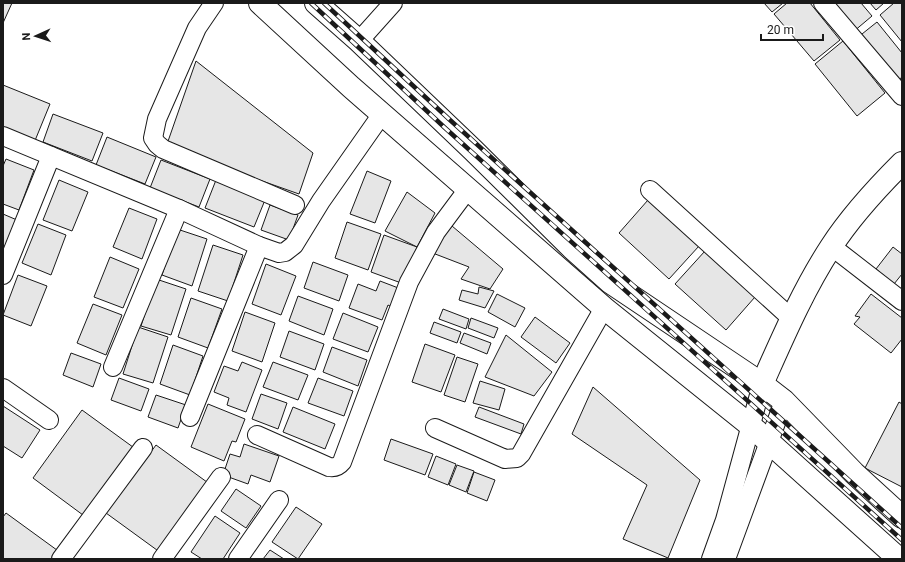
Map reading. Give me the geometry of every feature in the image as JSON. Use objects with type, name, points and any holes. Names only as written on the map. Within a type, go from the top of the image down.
[{"type":"street","points":[[214,3],[197,28],[157,120],[153,138],[157,144],[164,148],[295,205]]},
{"type":"street","points":[[260,3],[382,114],[604,308],[751,426],[899,559]]},
{"type":"street","points":[[316,3],[359,41],[473,150],[572,248],[610,282],[762,384],[784,401],[854,472],[902,517]]},
{"type":"street","points":[[359,41],[393,3]]},
{"type":"street","points":[[823,3],[902,96]]},
{"type":"street","points":[[3,136],[179,209],[259,246],[279,252],[285,252],[294,245],[321,201],[382,114]]},
{"type":"street","points":[[3,275],[51,156]]},
{"type":"street","points":[[711,559],[725,520],[762,384],[791,318],[831,246],[867,199],[902,163]]},
{"type":"street","points":[[257,435],[328,468],[335,468],[342,462],[409,282],[436,232],[468,189]]},
{"type":"street","points":[[650,190],[791,318]]},
{"type":"street","points":[[113,367],[179,209]]},
{"type":"street","points":[[190,417],[259,246]]},
{"type":"street","points":[[831,246],[901,298]]},
{"type":"street","points":[[436,428],[505,460],[517,458],[521,454],[604,308]]},
{"type":"street","points":[[726,559],[784,401],[777,350]]},
{"type":"street","points":[[3,388],[49,420]]},
{"type":"street","points":[[61,559],[143,448]]},
{"type":"street","points":[[162,559],[221,477]]},
{"type":"street","points":[[238,559],[279,500]]},
{"type":"building","points":[[3,3],[12,3],[3,23]]},
{"type":"building","points":[[764,3],[783,3],[772,12]]},
{"type":"building","points":[[787,3],[810,3],[840,40],[814,61],[774,14]]},
{"type":"building","points":[[829,3],[861,3],[872,16],[853,32]]},
{"type":"building","points":[[870,3],[884,3],[876,10]]},
{"type":"building","points":[[894,3],[902,3],[902,42],[880,15]]},
{"type":"building","points":[[877,22],[902,53],[902,77],[894,84],[857,38]]},
{"type":"building","points":[[843,41],[885,93],[857,116],[815,64]]},
{"type":"building","points":[[196,61],[313,153],[299,194],[166,147]]},
{"type":"building","points":[[3,85],[50,104],[34,143],[3,131]]},
{"type":"building","points":[[53,114],[103,133],[92,161],[43,142]]},
{"type":"building","points":[[107,137],[156,157],[145,184],[96,165]]},
{"type":"building","points":[[6,159],[34,170],[19,210],[3,204],[3,166]]},
{"type":"building","points":[[161,160],[210,179],[199,207],[150,188]]},
{"type":"building","points":[[367,171],[391,181],[375,223],[350,214]]},
{"type":"building","points":[[59,180],[88,192],[72,231],[43,220]]},
{"type":"building","points":[[216,180],[265,200],[254,227],[205,208]]},
{"type":"building","points":[[407,192],[435,213],[417,247],[385,231]]},
{"type":"building","points":[[648,200],[699,246],[669,279],[619,233]]},
{"type":"building","points":[[270,205],[298,215],[289,240],[261,230]]},
{"type":"building","points":[[129,208],[157,219],[142,259],[113,247]]},
{"type":"building","points":[[3,214],[17,220],[3,256]]},
{"type":"building","points":[[347,222],[381,234],[368,270],[335,258]]},
{"type":"building","points":[[38,224],[66,235],[51,275],[22,263]]},
{"type":"building","points":[[452,226],[503,269],[490,289],[461,279],[469,267],[430,252]]},
{"type":"building","points":[[177,229],[207,239],[192,286],[162,275]]},
{"type":"building","points":[[384,235],[417,247],[404,284],[371,272]]},
{"type":"building","points":[[213,245],[243,255],[228,301],[198,291]]},
{"type":"building","points":[[893,247],[902,254],[902,274],[894,284],[876,269]]},
{"type":"building","points":[[705,251],[755,297],[726,330],[675,284]]},
{"type":"building","points":[[110,257],[139,269],[123,308],[94,297]]},
{"type":"building","points":[[313,262],[348,275],[339,301],[304,288]]},
{"type":"building","points":[[266,264],[296,276],[281,315],[252,304]]},
{"type":"building","points":[[18,275],[47,286],[31,326],[3,315]]},
{"type":"building","points":[[156,279],[186,289],[171,335],[141,326]]},
{"type":"building","points":[[380,281],[401,289],[394,308],[388,305],[382,320],[349,308],[358,284],[376,291]]},
{"type":"building","points":[[479,287],[494,291],[485,308],[459,300],[462,290],[478,294]]},
{"type":"building","points":[[497,294],[525,308],[515,327],[488,312]]},
{"type":"building","points":[[871,294],[902,318],[902,339],[891,353],[854,324],[860,317],[855,316]]},
{"type":"building","points":[[298,296],[333,309],[324,335],[289,321]]},
{"type":"building","points":[[191,298],[222,309],[208,348],[178,337]]},
{"type":"building","points":[[93,304],[122,315],[106,355],[77,343]]},
{"type":"building","points":[[443,309],[469,319],[466,329],[439,319]]},
{"type":"building","points":[[245,312],[275,323],[262,362],[232,351]]},
{"type":"building","points":[[343,313],[378,327],[368,352],[333,339]]},
{"type":"building","points":[[535,317],[570,343],[556,363],[521,337]]},
{"type":"building","points":[[471,318],[498,328],[494,338],[468,328]]},
{"type":"building","points":[[434,322],[461,332],[457,343],[430,333]]},
{"type":"building","points":[[138,327],[168,337],[153,383],[123,374]]},
{"type":"building","points":[[289,331],[324,344],[315,370],[280,357]]},
{"type":"building","points":[[464,333],[491,343],[487,354],[460,343]]},
{"type":"building","points":[[506,335],[552,372],[534,396],[485,377]]},
{"type":"building","points":[[425,344],[455,355],[441,392],[412,382]]},
{"type":"building","points":[[173,345],[203,356],[190,395],[160,384]]},
{"type":"building","points":[[332,347],[367,360],[358,386],[323,372]]},
{"type":"building","points":[[71,353],[101,364],[93,387],[63,375]]},
{"type":"building","points":[[457,357],[478,364],[465,402],[444,395]]},
{"type":"building","points":[[242,362],[262,370],[246,412],[227,405],[229,398],[214,392],[224,366],[238,371]]},
{"type":"building","points":[[273,362],[308,375],[298,400],[263,387]]},
{"type":"building","points":[[119,378],[149,389],[141,411],[111,400]]},
{"type":"building","points":[[318,378],[353,391],[344,416],[308,403]]},
{"type":"building","points":[[480,381],[505,389],[499,410],[473,403]]},
{"type":"building","points":[[593,387],[700,480],[668,558],[623,539],[647,485],[572,434]]},
{"type":"building","points":[[261,394],[287,403],[278,429],[252,419]]},
{"type":"building","points":[[156,395],[186,405],[178,428],[148,417]]},
{"type":"building","points":[[899,402],[902,404],[902,487],[865,468]]},
{"type":"building","points":[[208,404],[245,419],[236,442],[232,441],[224,461],[191,447]]},
{"type":"building","points":[[3,406],[40,430],[22,458],[3,446]]},
{"type":"building","points":[[293,407],[335,424],[325,449],[283,432]]},
{"type":"building","points":[[479,407],[524,424],[521,434],[475,417]]},
{"type":"building","points":[[82,410],[137,450],[87,518],[33,478]]},
{"type":"building","points":[[391,439],[433,454],[425,475],[384,460]]},
{"type":"building","points":[[244,444],[279,456],[270,482],[251,475],[248,484],[223,475],[230,454],[240,457]]},
{"type":"building","points":[[156,445],[211,485],[161,553],[106,513]]},
{"type":"building","points":[[436,456],[456,464],[448,485],[428,477]]},
{"type":"building","points":[[457,465],[474,471],[466,492],[449,485]]},
{"type":"building","points":[[474,472],[495,480],[487,501],[467,493]]},
{"type":"building","points":[[236,489],[261,506],[246,528],[221,511]]},
{"type":"building","points":[[296,507],[322,524],[298,559],[272,542]]},
{"type":"building","points":[[6,513],[61,553],[56,559],[3,559],[3,517]]},
{"type":"building","points":[[215,516],[240,533],[223,559],[202,559],[191,552]]},
{"type":"building","points":[[270,550],[284,559],[263,559]]},
{"type":"railway","points":[[311,3],[444,127],[902,540]]},
{"type":"railway","points":[[324,3],[450,120],[902,528]]}]
